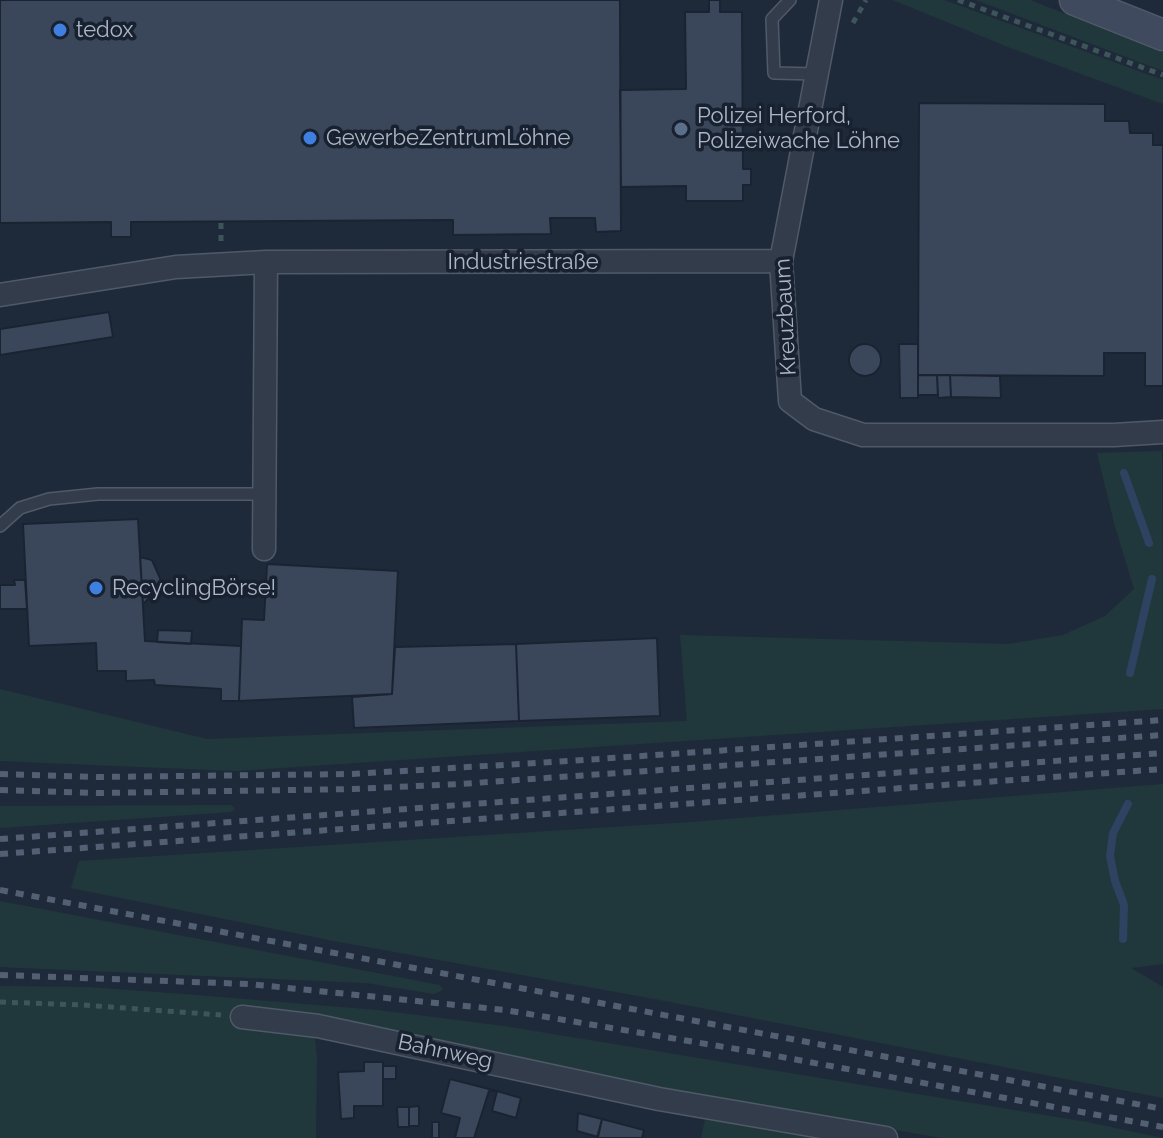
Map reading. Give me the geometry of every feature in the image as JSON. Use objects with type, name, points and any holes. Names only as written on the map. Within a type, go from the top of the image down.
[{"type":"main road","points":[[1075,0],[1163,35]]},
{"type":"street","name":"Kreuzbaum","points":[[831,0],[781,261],[790,401],[814,419],[863,435],[1114,435],[1163,432]]},
{"type":"street","name":"Industriestraße","points":[[0,295],[176,267],[266,262],[781,261]]},
{"type":"street","points":[[264,549],[266,262]]},
{"type":"street","name":"Bahnweg","points":[[242,1017],[318,1026],[659,1099],[886,1138]]},
{"type":"lane","points":[[790,0],[772,19],[774,73],[817,74]]},
{"type":"lane","points":[[0,526],[20,508],[49,499],[98,494],[264,494]]},
{"type":"path","points":[[958,0],[1163,75]]},
{"type":"path","points":[[0,1002],[242,1017]]},
{"type":"green space","points":[[893,0],[944,0],[1163,80],[1163,104],[1008,47]]},
{"type":"green space","points":[[976,0],[1030,0],[1163,52],[1163,71]]},
{"type":"green space","points":[[1162,451],[1163,709],[236,771],[0,761],[0,689],[207,739],[687,721],[680,635],[1009,644],[1063,635],[1105,616],[1134,589],[1097,453]]},
{"type":"green space","points":[[1163,784],[1163,964],[1131,968],[1163,987],[1163,1098],[71,888],[79,861],[691,822]]},
{"type":"green space","points":[[231,805],[235,809],[231,812],[0,828],[0,806]]},
{"type":"green space","points":[[0,901],[440,985],[443,990],[434,994],[366,983],[0,967]]},
{"type":"green space","points":[[0,986],[88,987],[196,995],[377,1010],[504,1026],[1087,1122],[1163,1138],[942,1138],[708,1098],[313,1020],[317,1058],[316,1138],[0,1138]]},
{"type":"green space","points":[[706,1115],[847,1138],[701,1138]]},
{"type":"building","name":"GewerbeZentrumLöhne","points":[[0,0],[620,0],[621,231],[596,232],[595,218],[550,218],[551,234],[453,235],[453,220],[131,222],[131,237],[111,237],[111,222],[0,223]]},
{"type":"building","name":"Polizei Herford, Polizeiwache Löhne","points":[[709,0],[720,0],[720,12],[742,12],[743,169],[751,169],[751,185],[743,185],[743,201],[686,201],[686,186],[621,187],[620,90],[686,89],[685,12],[709,12]]},
{"type":"building","points":[[919,103],[1105,104],[1105,121],[1129,121],[1130,133],[1153,133],[1153,145],[1163,145],[1163,386],[1145,386],[1145,353],[1104,353],[1104,376],[918,375]]},
{"type":"building","points":[[109,312],[113,337],[0,355],[0,329]]},
{"type":"building","points":[[865,344],[876,349],[881,360],[876,371],[865,376],[854,371],[849,360],[854,349]]},
{"type":"building","points":[[899,344],[918,344],[918,398],[900,398]]},
{"type":"building","points":[[918,375],[937,375],[938,395],[918,395]]},
{"type":"building","points":[[937,375],[950,375],[951,397],[938,398]]},
{"type":"building","points":[[950,375],[1000,376],[1001,398],[951,397]]},
{"type":"building","points":[[138,519],[145,641],[241,646],[239,701],[221,701],[221,689],[155,685],[154,680],[126,681],[126,671],[97,671],[96,643],[29,646],[23,524]]},
{"type":"building","points":[[140,557],[152,560],[163,585],[143,604]]},
{"type":"building","points":[[267,564],[398,571],[392,694],[239,701],[242,619],[264,620]]},
{"type":"building","points":[[14,580],[25,580],[27,609],[0,609],[0,585],[15,585]]},
{"type":"building","points":[[158,630],[192,631],[191,644],[157,642]]},
{"type":"building","points":[[657,638],[660,716],[519,721],[516,644]]},
{"type":"building","points":[[516,644],[519,721],[354,728],[352,697],[392,694],[395,647]]},
{"type":"building","points":[[364,1062],[383,1062],[383,1106],[354,1106],[354,1118],[341,1119],[338,1072],[364,1071]]},
{"type":"building","points":[[383,1066],[396,1066],[396,1079],[383,1079]]},
{"type":"building","points":[[450,1079],[497,1091],[489,1091],[474,1138],[455,1138],[460,1118],[441,1113]]},
{"type":"building","points":[[497,1091],[521,1098],[516,1118],[492,1111]]},
{"type":"building","points":[[419,1106],[419,1126],[409,1126],[409,1107]]},
{"type":"building","points":[[397,1107],[409,1107],[409,1127],[398,1127]]},
{"type":"building","points":[[578,1113],[602,1119],[598,1137],[577,1131]]},
{"type":"building","points":[[602,1119],[644,1130],[642,1138],[597,1138]]},
{"type":"building","points":[[432,1122],[439,1122],[439,1138],[432,1138]]},
{"type":"waterway","points":[[1124,473],[1149,543]]},
{"type":"waterway","points":[[1130,673],[1152,579]]},
{"type":"waterway","points":[[1123,939],[1124,905],[1110,856],[1113,833],[1128,804]]},
{"type":"railway","points":[[0,774],[98,777],[352,774],[1163,720]]},
{"type":"railway","points":[[0,790],[97,793],[460,784],[1163,735]]},
{"type":"railway","points":[[0,839],[1163,753]]},
{"type":"railway","points":[[0,854],[1163,769]]},
{"type":"railway","points":[[0,890],[1163,1109]]},
{"type":"railway","points":[[0,975],[249,984],[505,1010],[1163,1127]]},
{"type":"place","name":"tedox","points":[[60,30]]},
{"type":"place","name":"Polizei Herford, Polizeiwache Löhne","points":[[681,129]]},
{"type":"place","name":"GewerbeZentrumLöhne","points":[[310,138]]},
{"type":"place","name":"RecyclingBörse!","points":[[96,588]]}]
